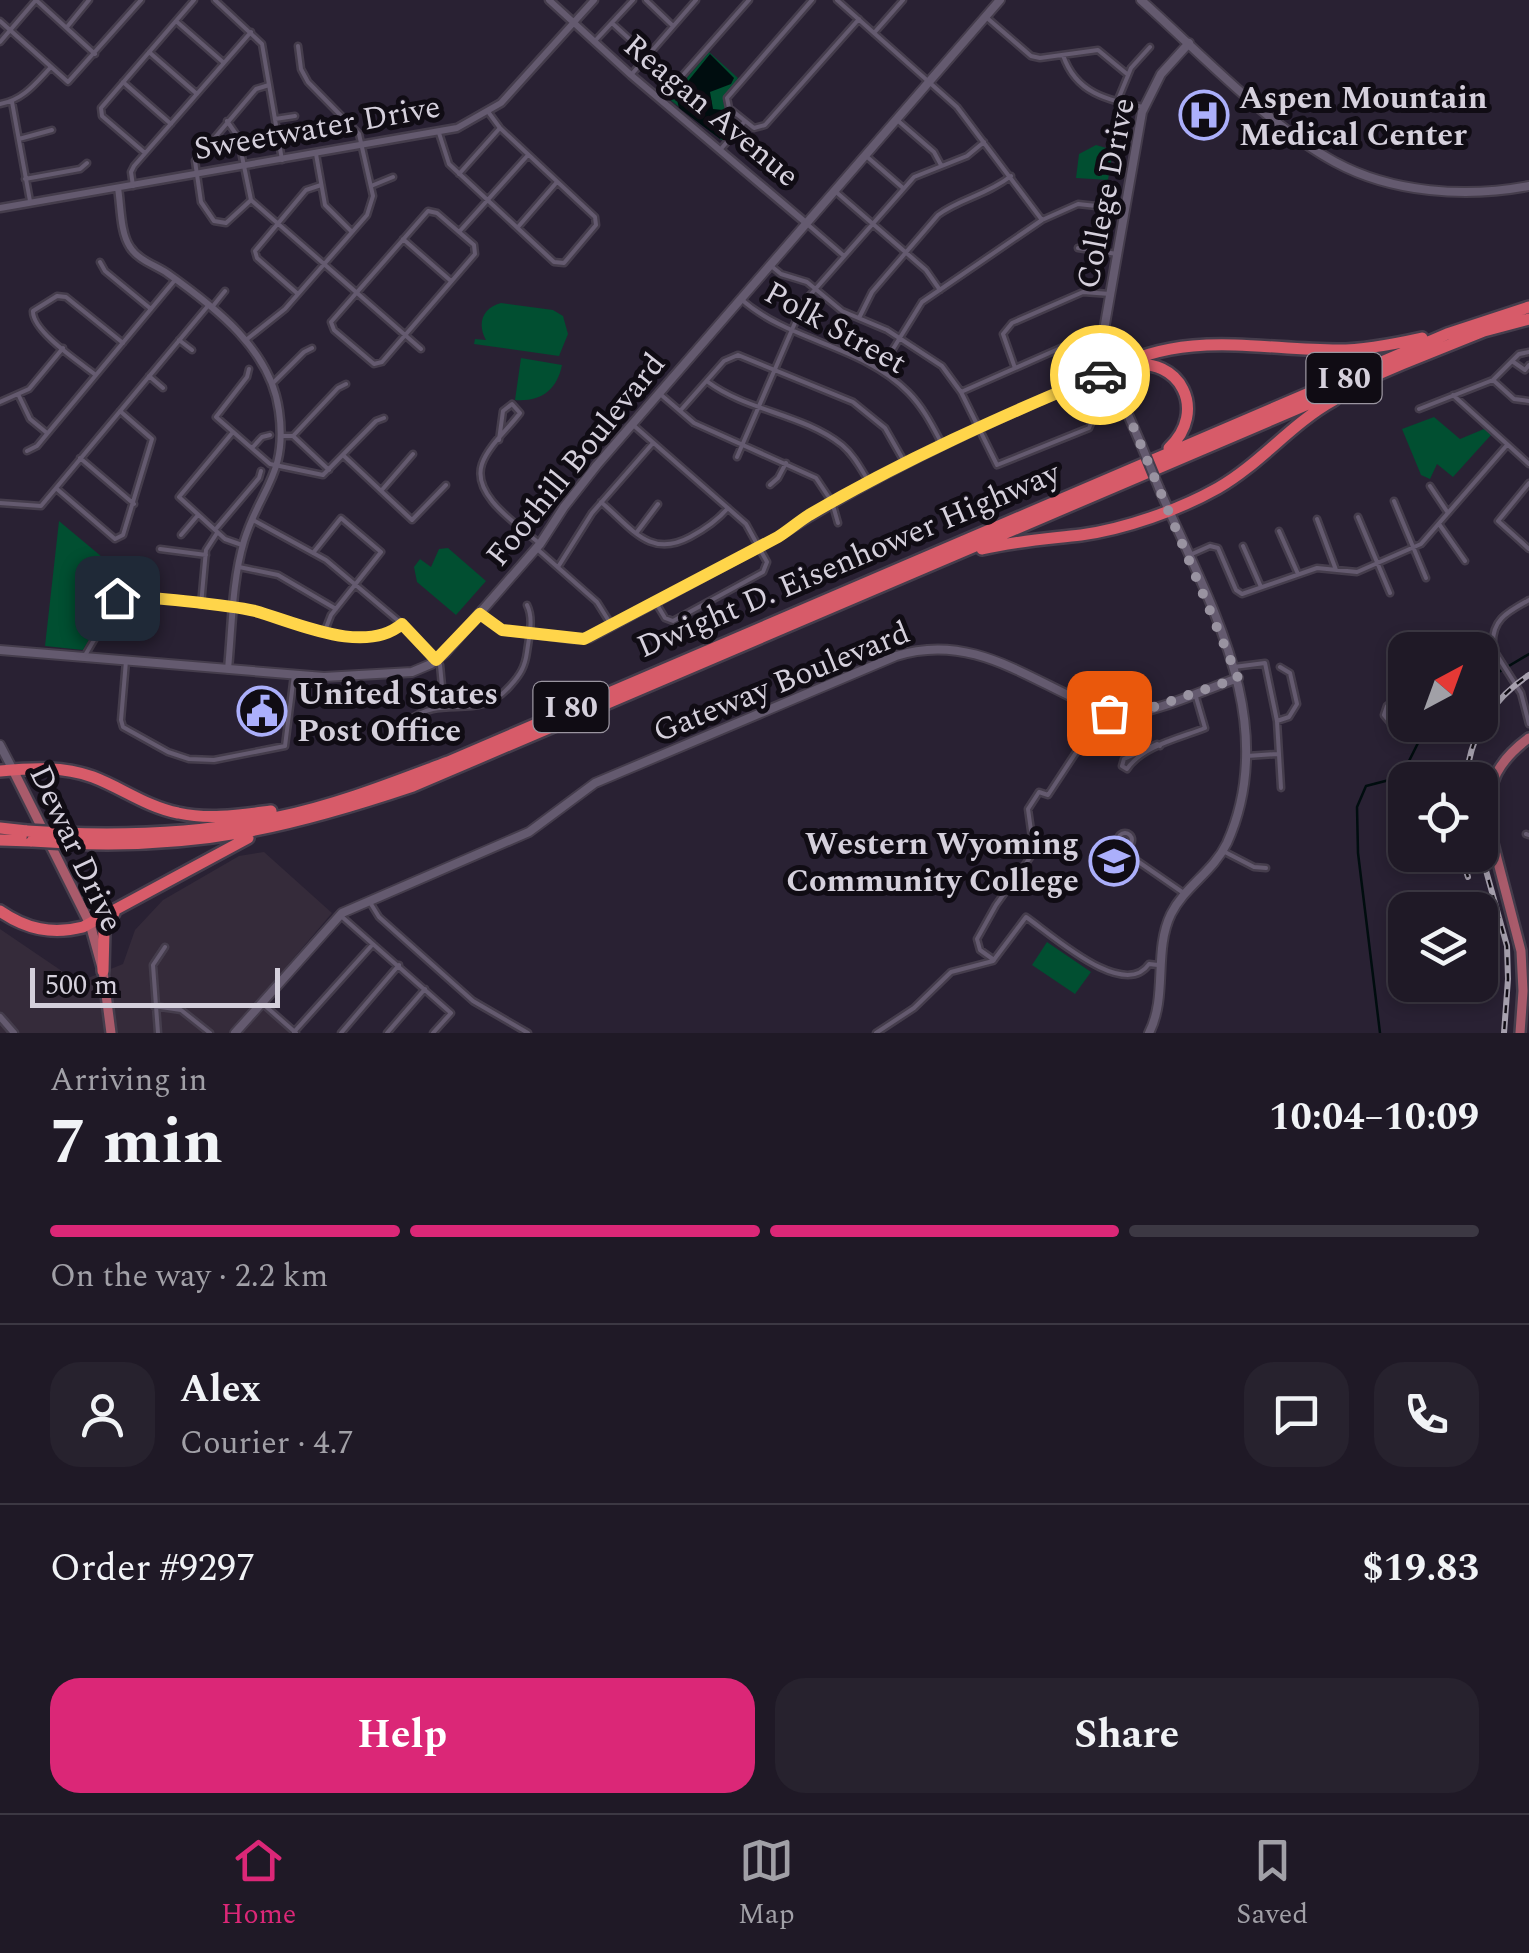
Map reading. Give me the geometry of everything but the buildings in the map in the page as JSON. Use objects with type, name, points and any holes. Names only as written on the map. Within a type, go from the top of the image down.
[{"type":"highway","name":"Dwight D. Eisenhower Highway","points":[[66,838],[166,832],[279,817],[448,762],[1457,330],[1529,307]]},
{"type":"highway","points":[[1110,371],[1129,360],[1165,350],[1218,342],[1340,350],[1395,344],[1490,314],[1512,311]]},
{"type":"highway","name":"Dwight D. Eisenhower Highway","points":[[0,840],[29,836],[127,846],[259,832],[414,786],[1402,364],[1484,331],[1529,319]]},
{"type":"highway","points":[[1110,371],[1151,364],[1165,369],[1184,391],[1189,418],[1184,430],[1160,456]]},
{"type":"highway","name":"I 80","points":[[884,584],[984,548],[1134,524],[1216,489],[1247,469],[1325,405],[1402,364]]},
{"type":"highway","points":[[6,770],[76,772],[154,806],[206,816],[332,802]]},
{"type":"highway","name":"Dwight D. Eisenhower Highway","points":[[0,828],[29,836]]},
{"type":"highway","points":[[0,910],[40,930],[64,931],[90,924],[259,832]]},
{"type":"highway","points":[[103,971],[104,932],[118,909]]},
{"type":"main road","name":"Foothill Boulevard","points":[[0,650],[324,678],[405,674],[436,660],[538,546],[580,485],[632,424],[1000,0]]},
{"type":"main road","points":[[1141,0],[1263,109],[1336,162],[1382,180],[1444,193],[1529,186]]},
{"type":"main road","name":"College Drive","points":[[1149,1033],[1158,1006],[1168,923],[1185,894],[1207,874],[1222,851],[1238,808],[1246,756],[1238,678],[1110,371],[1103,339],[1143,108],[1161,74],[1189,43]]},
{"type":"main road","name":"Gateway Boulevard","points":[[236,1033],[340,915],[529,832],[595,784],[909,652],[948,648],[974,652],[1100,710],[1129,714],[1238,678]]},
{"type":"main road","points":[[1523,1032],[1523,968],[1487,803],[1498,766],[1529,738]]},
{"type":"main road","name":"Dewar Drive","points":[[0,745],[6,770],[90,924],[103,971],[111,1033]]},
{"type":"street","points":[[0,42],[36,0],[95,54]]},
{"type":"street","points":[[66,28],[90,0]]},
{"type":"street","points":[[0,21],[68,82],[141,0]]},
{"type":"street","points":[[145,154],[101,114],[103,105],[194,0]]},
{"type":"street","points":[[215,0],[262,44],[282,160]]},
{"type":"street","name":"Reagan Avenue","points":[[549,0],[631,76],[844,256]]},
{"type":"street","name":"Sweetwater Drive","points":[[0,208],[439,133],[466,125],[489,113],[594,0]]},
{"type":"street","points":[[594,42],[633,0]]},
{"type":"street","points":[[646,0],[674,26]]},
{"type":"street","points":[[631,76],[696,0]]},
{"type":"street","points":[[661,100],[749,0]]},
{"type":"street","points":[[812,0],[729,95],[728,105],[756,129],[765,125],[859,20]]},
{"type":"street","points":[[837,0],[957,107],[1042,220]]},
{"type":"street","points":[[874,33],[900,2],[893,0]]},
{"type":"street","points":[[986,17],[1031,56],[1098,50],[1128,74]]},
{"type":"street","points":[[176,21],[224,63]]},
{"type":"street","points":[[612,23],[648,56]]},
{"type":"street","points":[[133,186],[131,172],[251,32]]},
{"type":"street","points":[[246,340],[278,316],[372,206],[371,186],[356,128],[304,77],[298,46]]},
{"type":"street","points":[[1117,102],[1128,74],[1150,46]]},
{"type":"street","points":[[149,52],[197,94]]},
{"type":"street","points":[[1064,55],[1070,73],[1093,94],[1143,108]]},
{"type":"street","points":[[0,104],[26,94],[50,68]]},
{"type":"street","points":[[123,82],[171,124]]},
{"type":"street","points":[[252,200],[226,222],[218,223],[203,208],[196,158],[256,89],[269,85]]},
{"type":"street","points":[[12,102],[30,204]]},
{"type":"street","points":[[439,133],[445,158],[459,174],[559,264],[564,263],[598,221],[489,113]]},
{"type":"street","points":[[275,119],[295,116]]},
{"type":"street","points":[[896,119],[934,152],[941,166]]},
{"type":"street","points":[[227,121],[237,133],[252,200],[420,349]]},
{"type":"street","points":[[720,150],[745,121]]},
{"type":"street","points":[[459,174],[500,128]]},
{"type":"street","points":[[19,140],[52,130]]},
{"type":"street","points":[[737,457],[804,302],[914,177],[967,156],[984,142]]},
{"type":"street","points":[[316,154],[327,209],[352,232]]},
{"type":"street","points":[[459,232],[528,155]]},
{"type":"street","points":[[865,156],[903,188]]},
{"type":"street","points":[[26,179],[80,169],[88,163]]},
{"type":"street","points":[[859,318],[872,292],[947,208],[982,195],[1011,176]]},
{"type":"street","points":[[371,186],[394,177]]},
{"type":"street","points":[[517,228],[558,182]]},
{"type":"street","points":[[298,294],[256,258],[255,251],[306,190],[321,185]]},
{"type":"street","points":[[118,188],[130,248],[246,340],[272,384],[278,406],[278,465],[243,545],[228,669]]},
{"type":"street","points":[[834,191],[926,270],[940,290]]},
{"type":"street","points":[[880,370],[922,302],[1042,220],[1078,204],[1124,209]]},
{"type":"street","points":[[433,210],[459,232],[474,244],[475,254],[379,365],[347,342],[331,324],[428,212],[433,210]]},
{"type":"street","points":[[403,239],[451,281]]},
{"type":"street","points":[[1078,248],[1116,254]]},
{"type":"street","points":[[100,262],[104,271],[151,309]]},
{"type":"street","points":[[770,265],[781,274],[801,279],[834,306],[900,338],[938,362],[961,392],[997,465],[1089,428],[1092,421],[1076,385]]},
{"type":"street","points":[[27,451],[37,446],[175,280]]},
{"type":"street","points":[[0,503],[41,506],[179,340],[225,291]]},
{"type":"street","points":[[1015,368],[1003,341],[1004,330],[1012,322],[1083,292],[1110,294]]},
{"type":"street","points":[[96,375],[34,322],[33,310],[57,296],[66,297],[123,342]]},
{"type":"street","name":"Polk Street","points":[[741,299],[761,317],[880,370],[918,404],[942,444]]},
{"type":"street","points":[[998,327],[1004,330]]},
{"type":"street","points":[[961,392],[1082,340],[1103,339]]},
{"type":"street","points":[[179,340],[192,350]]},
{"type":"street","points":[[0,402],[29,389],[63,348]]},
{"type":"street","points":[[272,384],[312,348]]},
{"type":"street","points":[[1419,409],[1492,380],[1518,354],[1529,352]]},
{"type":"street","points":[[680,411],[733,355],[744,356],[866,410],[885,428],[905,463]]},
{"type":"street","points":[[938,362],[944,356]]},
{"type":"street","points":[[1512,361],[1525,370],[1529,365]]},
{"type":"street","points":[[249,369],[247,378],[216,415],[268,462],[321,476],[376,421],[384,418]]},
{"type":"street","points":[[480,614],[496,628],[580,640],[760,547],[832,502],[942,444],[1110,371]]},
{"type":"street","points":[[149,376],[163,388]]},
{"type":"street","points":[[1492,380],[1514,399],[1529,401]]},
{"type":"street","points":[[707,381],[842,445],[869,482]]},
{"type":"street","points":[[293,436],[346,384]]},
{"type":"street","points":[[659,393],[694,424],[816,478],[832,502],[838,523]]},
{"type":"street","points":[[18,394],[30,419],[47,434]]},
{"type":"street","points":[[1453,395],[1529,464]]},
{"type":"street","points":[[500,440],[503,411],[512,404],[520,414],[500,440],[482,462],[484,489],[558,568],[602,607],[612,626]]},
{"type":"street","points":[[56,488],[116,539],[120,538],[128,528],[152,438],[120,410]]},
{"type":"street","points":[[632,424],[746,524],[767,562],[765,570],[675,620],[665,618],[656,602]]},
{"type":"street","points":[[233,432],[179,497],[216,531],[243,545]]},
{"type":"street","points":[[252,448],[262,437],[270,435]]},
{"type":"street","points":[[281,436],[293,436],[330,471]]},
{"type":"street","points":[[558,568],[601,502],[653,442]]},
{"type":"street","points":[[1188,556],[1210,546],[1218,548],[1239,593],[1317,568],[1356,572],[1414,548],[1507,445]]},
{"type":"street","points":[[381,491],[413,454]]},
{"type":"street","points":[[344,456],[412,520],[446,486]]},
{"type":"street","points":[[80,458],[134,504]]},
{"type":"street","points":[[770,485],[786,463]]},
{"type":"street","points":[[200,605],[206,555],[216,531],[261,471]]},
{"type":"street","points":[[1529,483],[1498,521],[1529,549]]},
{"type":"street","points":[[1430,486],[1448,513]]},
{"type":"street","points":[[601,502],[651,544],[673,546],[714,524],[728,508]]},
{"type":"street","points":[[1394,502],[1426,578]]},
{"type":"street","points":[[636,532],[658,504]]},
{"type":"street","points":[[180,535],[198,515]]},
{"type":"street","points":[[1358,517],[1390,593]]},
{"type":"street","points":[[313,553],[338,519],[346,520],[381,552],[336,609],[324,633]]},
{"type":"street","points":[[1316,519],[1336,570]]},
{"type":"street","points":[[252,520],[313,553],[402,624],[442,670],[444,707]]},
{"type":"street","points":[[1439,524],[1465,561]]},
{"type":"street","points":[[1280,531],[1298,574]]},
{"type":"street","points":[[1243,546],[1261,588]]},
{"type":"street","points":[[160,549],[206,555]]},
{"type":"street","points":[[239,568],[278,576],[336,609]]},
{"type":"street","points":[[84,657],[120,596],[234,608],[324,633],[381,634],[402,624]]},
{"type":"street","points":[[1493,632],[1500,618],[1529,600]]},
{"type":"street","points":[[409,721],[423,711],[485,705],[499,698],[522,672],[529,633],[530,612],[526,605]]},
{"type":"street","points":[[1498,657],[1521,694],[1529,724]]},
{"type":"street","points":[[126,661],[120,720],[123,727],[168,752],[202,760],[285,746],[294,675]]},
{"type":"street","points":[[1234,667],[1265,664],[1277,721],[1281,788]]},
{"type":"street","points":[[1277,721],[1289,717],[1297,704],[1290,672],[1280,667]]},
{"type":"street","points":[[1160,746],[1124,759],[1122,766],[1129,768],[1133,760],[1206,728],[1194,693]]},
{"type":"street","points":[[994,960],[980,950],[976,939],[1032,857],[1035,846],[1030,806],[1039,792],[1048,794],[1100,710]]},
{"type":"street","points":[[1246,756],[1277,754]]},
{"type":"street","points":[[1128,846],[1133,858],[1185,894]]},
{"type":"street","points":[[1222,851],[1254,867],[1266,868]]},
{"type":"street","points":[[370,900],[379,918],[452,984],[511,1026],[528,1033]]},
{"type":"street","points":[[340,915],[451,1013],[433,1033]]},
{"type":"street","points":[[876,1033],[914,1008],[950,972],[994,960],[1026,917],[1103,970],[1134,976],[1149,964],[1162,965]]},
{"type":"street","points":[[1517,934],[1529,929]]},
{"type":"street","points":[[262,1003],[295,1032],[374,944]]},
{"type":"street","points":[[158,1033],[153,965],[165,946]]},
{"type":"street","points":[[341,1033],[398,965]]},
{"type":"street","points":[[387,1033],[425,989]]},
{"type":"street","points":[[154,1006],[181,1010],[210,1033]]},
{"type":"street","points":[[0,1017],[14,1033]]},
{"type":"street","points":[[504,1033],[511,1026]]},
{"type":"shaded area","points":[[710,54],[734,78],[731,84],[710,92],[713,109],[723,110],[735,122],[720,139],[679,108],[676,96]]},
{"type":"shaded area","points":[[264,852],[332,913],[258,1000],[293,1033],[0,1033],[0,929],[78,982],[123,964],[135,930],[163,900],[239,856]]},
{"type":"green space","points":[[709,52],[738,78],[723,101],[738,123],[723,141],[669,99]]},
{"type":"green space","points":[[1096,145],[1113,150],[1108,180],[1076,178],[1079,154]]},
{"type":"green space","points":[[501,303],[553,310],[563,316],[568,334],[559,356],[474,344],[475,339],[486,340],[483,317]]},
{"type":"green space","points":[[521,358],[562,365],[552,388],[533,399],[515,400]]},
{"type":"green space","points":[[1434,417],[1460,439],[1484,429],[1491,435],[1453,477],[1437,464],[1430,479],[1421,475],[1402,429]]},
{"type":"green space","points":[[59,521],[126,577],[83,650],[45,646]]},
{"type":"green space","points":[[448,548],[486,581],[456,615],[417,582],[414,567],[420,559],[431,567],[439,549]]},
{"type":"green space","points":[[1047,942],[1091,972],[1075,994],[1032,965]]},
{"type":"waterway","points":[[1498,672],[1529,654]]},
{"type":"waterway","points":[[1380,1033],[1358,853],[1357,807],[1366,786],[1403,773],[1418,742]]},
{"type":"railway","points":[[1468,762],[1493,707],[1529,675]]},
{"type":"railway","points":[[1466,872],[1468,877]]},
{"type":"railway","points":[[1486,872],[1507,946],[1504,1033]]},
{"type":"way so far","points":[[1100,375],[1110,371],[1238,678],[1142,711],[1109,713]]},
{"type":"place","name":"Aspen Mountain Medical Center","points":[[1204,115]]},
{"type":"place","name":"United States Post Office","points":[[262,711]]},
{"type":"place","name":"Western Wyoming Community College","points":[[1114,861]]},
{"type":"route","points":[[117,598],[248,610],[342,635],[381,634],[402,624],[436,660],[480,614],[502,630],[584,639],[778,537],[807,516],[905,463],[1100,375]]}]
